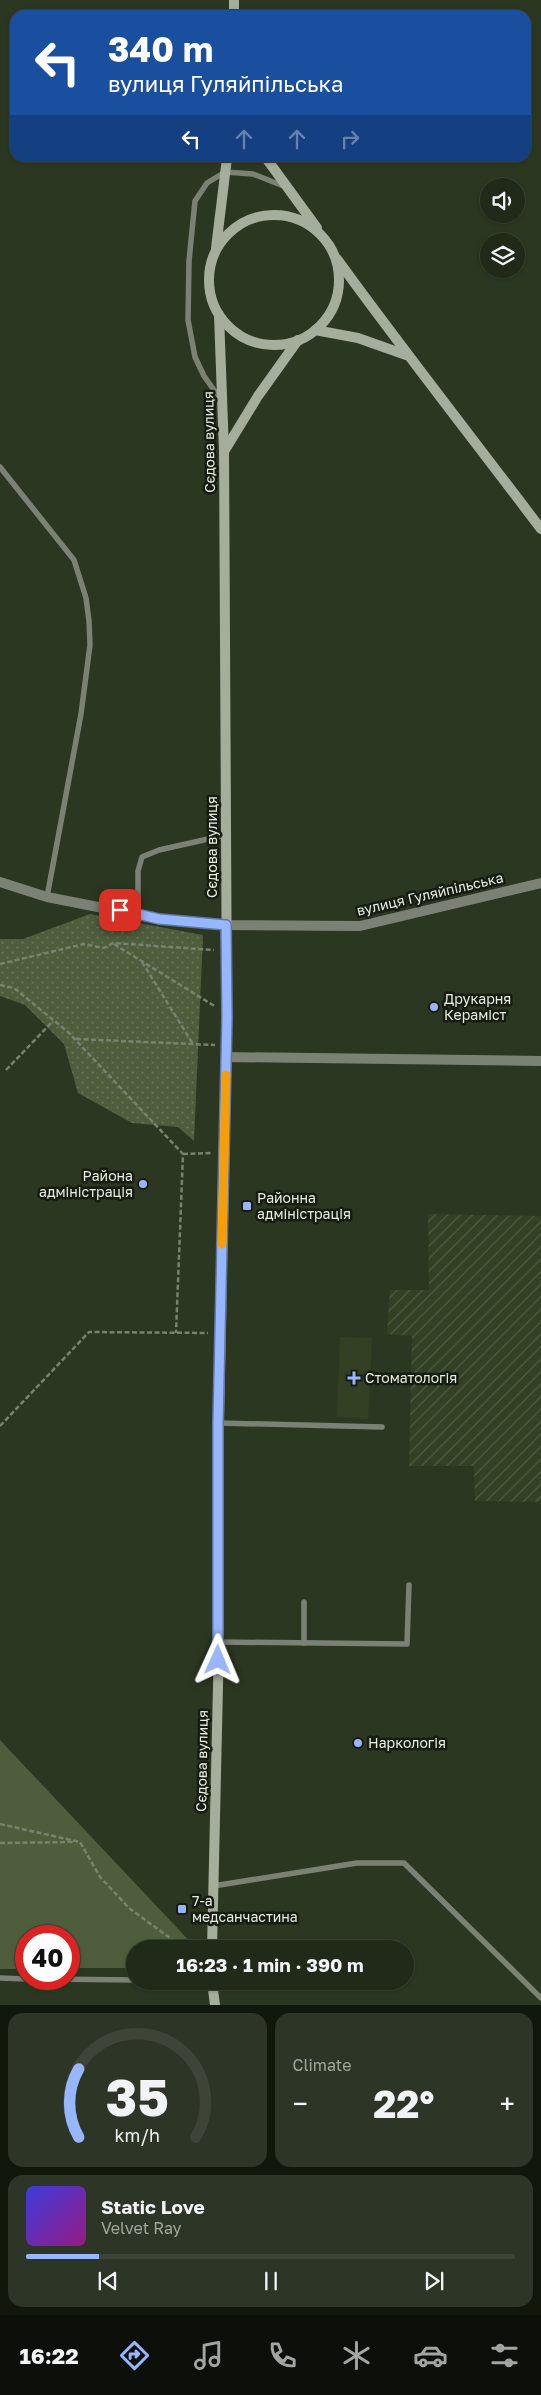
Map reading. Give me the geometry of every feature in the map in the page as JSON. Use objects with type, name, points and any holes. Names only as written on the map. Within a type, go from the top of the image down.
[{"type":"street","points":[[226,162],[216,250],[209,272],[210,294],[219,314],[234,331],[254,341],[276,345],[298,340],[316,330],[329,315],[337,296],[339,276],[335,256]]},
{"type":"street","points":[[269,162],[406,355],[428,380],[541,529]]},
{"type":"street","points":[[216,250],[229,233],[247,220],[269,215],[291,216],[310,225],[325,239]]},
{"type":"street","name":"Сєдова вулиця","points":[[212,1940],[219,1642],[218,1423],[227,1014],[224,451],[219,314]]},
{"type":"street","points":[[316,330],[358,338],[406,355]]},
{"type":"street","points":[[224,451],[258,396],[298,340]]},
{"type":"street","name":"вулиця Гуляйпільська","points":[[0,882],[47,897],[159,919],[226,925],[360,926],[541,883]]},
{"type":"street","points":[[226,1057],[541,1061]]},
{"type":"street","points":[[213,1990],[215,2005]]},
{"type":"lane","points":[[222,400],[204,376],[195,357],[188,320],[189,261],[195,201],[207,183],[225,172],[253,174],[288,188]]},
{"type":"lane","points":[[0,467],[74,560],[86,598],[89,621],[90,645],[81,714],[47,897]]},
{"type":"lane","points":[[138,914],[138,871],[142,857],[158,850],[226,835]]},
{"type":"lane","points":[[218,1423],[382,1427]]},
{"type":"lane","points":[[219,1642],[406,1644],[409,1585]]},
{"type":"lane","points":[[304,1602],[304,1643]]},
{"type":"lane","points":[[213,1886],[357,1862],[404,1863],[541,1998]]},
{"type":"lane","points":[[0,1978],[15,1978]]},
{"type":"lane","points":[[80,1979],[126,1980]]},
{"type":"path","points":[[113,943],[227,1014]]},
{"type":"path","points":[[0,964],[84,944],[104,948],[113,943],[226,950]]},
{"type":"path","points":[[142,961],[193,1044]]},
{"type":"path","points":[[0,985],[14,988],[54,1020],[183,1154],[176,1333]]},
{"type":"path","points":[[6,1070],[54,1020]]},
{"type":"path","points":[[74,1039],[226,1045]]},
{"type":"path","points":[[183,1154],[224,1153]]},
{"type":"path","points":[[0,1426],[89,1332],[220,1333]]},
{"type":"path","points":[[0,1824],[80,1842],[100,1877],[129,1908],[173,1940]]},
{"type":"path","points":[[0,1843],[80,1842]]},
{"type":"shaded area","points":[[90,914],[203,935],[194,1141],[178,1127],[132,1123],[78,1093],[64,1044],[25,1005],[0,996],[0,939],[23,939]]},
{"type":"shaded area","points":[[428,1214],[541,1216],[541,1502],[475,1501],[474,1466],[409,1466],[412,1336],[387,1334],[390,1290],[429,1290]]},
{"type":"shaded area","name":"Стоматологія","points":[[340,1337],[372,1338],[368,1419],[337,1417]]},
{"type":"shaded area","points":[[0,1740],[189,1940],[126,1940],[126,1968],[80,1968],[80,1925],[15,1925],[15,1969],[0,1969]]},
{"type":"slow traffic","points":[[222,1244],[226,1075]]},
{"type":"place","name":"Друкарня Кераміст","points":[[434,1007]]},
{"type":"place","name":"Района адміністрація","points":[[143,1184]]},
{"type":"place","name":"Районна адміністрація","points":[[247,1206]]},
{"type":"place","name":"Стоматологія","points":[[354,1378]]},
{"type":"place","name":"Наркологія","points":[[358,1743]]},
{"type":"place","name":"7-а медсанчастина","points":[[182,1909]]},
{"type":"route","points":[[120,910],[159,919],[226,925],[227,1018],[218,1423],[218,1660]]}]
